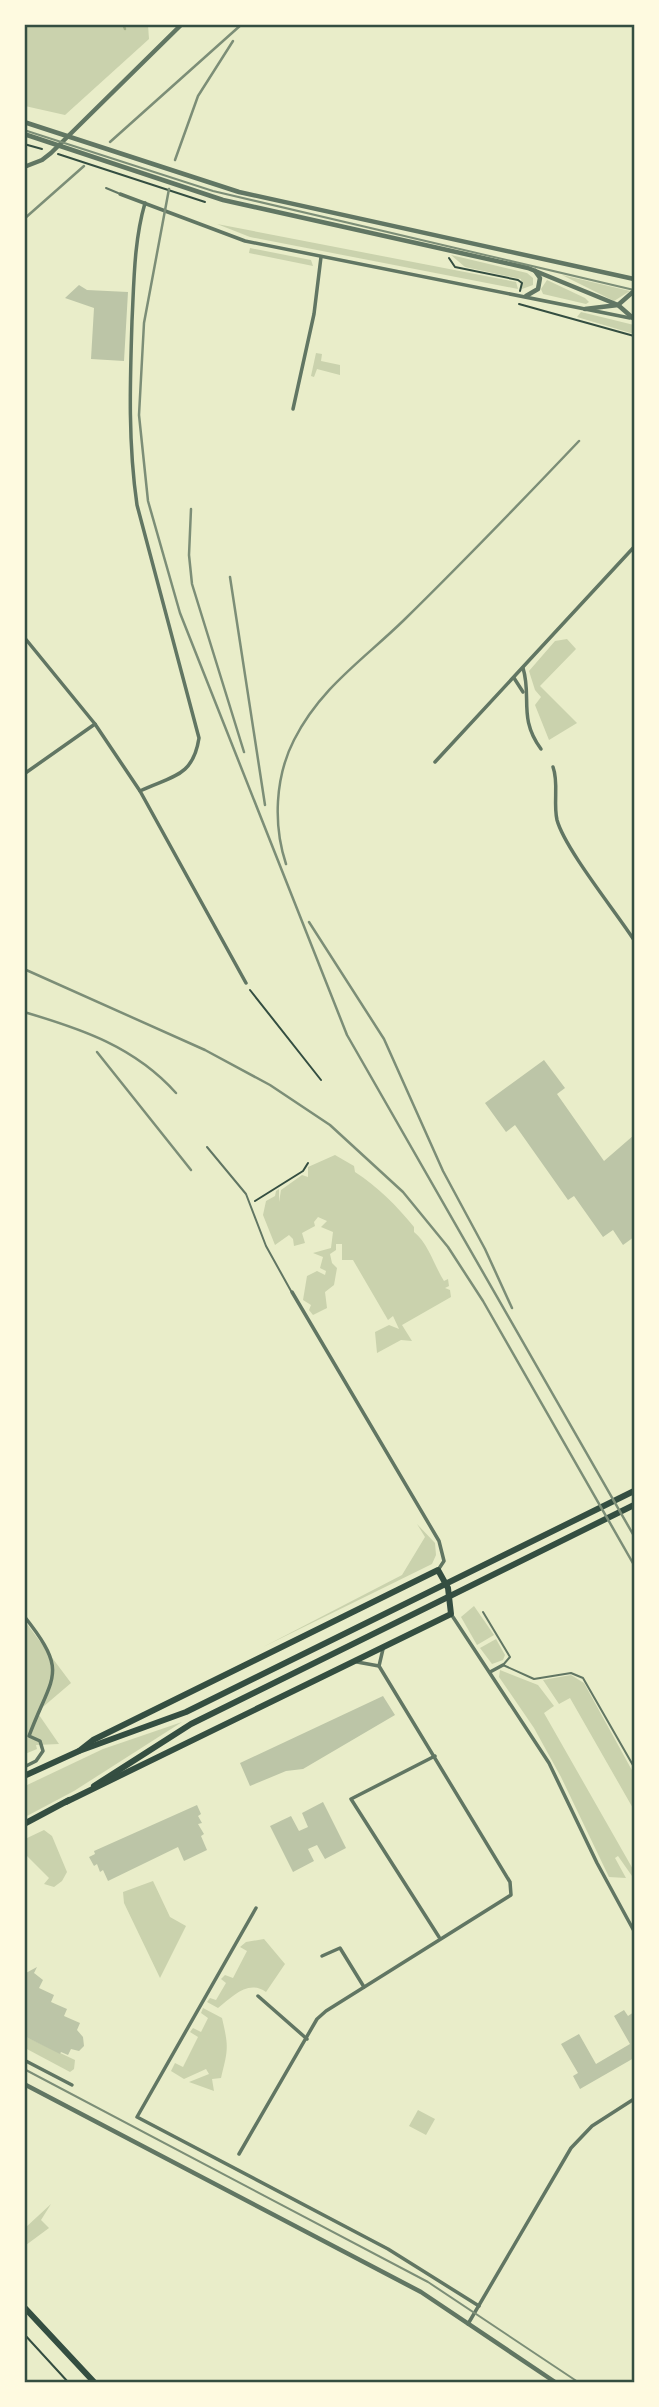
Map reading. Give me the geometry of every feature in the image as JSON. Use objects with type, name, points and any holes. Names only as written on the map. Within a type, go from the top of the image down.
[{"type":"main road","points":[[24,1776],[79,1751],[186,1712],[635,1491]]},
{"type":"main road","points":[[66,1802],[191,1724],[635,1506]]},
{"type":"main road","points":[[24,1824],[451,1614],[449,1588],[438,1570],[93,1740],[79,1751]]},
{"type":"main road","points":[[24,2306],[94,2382]]},
{"type":"street","points":[[24,167],[42,160],[119,90],[182,24]]},
{"type":"street","points":[[24,122],[239,192],[635,279]]},
{"type":"street","points":[[24,134],[199,192],[535,270],[618,305],[633,318]]},
{"type":"street","points":[[120,194],[245,241],[633,318]]},
{"type":"street","points":[[141,791],[189,767],[196,758],[199,738],[146,544],[131,466],[128,384],[136,243],[145,203]]},
{"type":"street","points":[[293,409],[314,314],[321,257]]},
{"type":"street","points":[[523,295],[538,289],[540,278],[535,270]]},
{"type":"street","points":[[585,309],[618,305],[635,291]]},
{"type":"street","points":[[435,762],[635,547]]},
{"type":"street","points":[[24,637],[95,724],[141,791],[246,983]]},
{"type":"street","points":[[523,668],[527,681],[524,694],[527,720],[541,749]]},
{"type":"street","points":[[514,677],[524,694]]},
{"type":"street","points":[[24,774],[95,724]]},
{"type":"street","points":[[553,767],[558,824],[635,940]]},
{"type":"street","points":[[292,1292],[439,1541],[444,1561],[438,1570]]},
{"type":"street","points":[[451,1614],[549,1763],[597,1863],[635,1931]]},
{"type":"street","points":[[24,1616],[48,1648],[54,1668],[29,1736],[40,1741],[43,1751],[36,1761],[24,1767]]},
{"type":"street","points":[[239,2154],[326,2011],[439,1937],[511,1895],[512,1889],[379,1666],[384,1648]]},
{"type":"street","points":[[357,1662],[379,1666]]},
{"type":"street","points":[[490,1672],[503,1665]]},
{"type":"street","points":[[435,1756],[351,1799],[439,1937]]},
{"type":"street","points":[[256,1908],[137,2117],[387,2249],[479,2306]]},
{"type":"street","points":[[322,1956],[340,1948],[363,1987]]},
{"type":"street","points":[[258,1996],[307,2039]]},
{"type":"street","points":[[24,2060],[72,2085]]},
{"type":"street","points":[[24,2084],[421,2292],[555,2382]]},
{"type":"street","points":[[468,2323],[571,2148],[592,2126],[635,2099]]},
{"type":"lane","points":[[106,188],[120,194]]},
{"type":"lane","points":[[207,1147],[246,1194],[248,1206],[279,1273],[292,1292]]},
{"type":"lane","points":[[483,1612],[510,1657],[503,1665],[534,1679],[571,1673],[583,1678],[635,1767]]},
{"type":"path","points":[[26,144],[197,200]]},
{"type":"path","points":[[455,267],[518,280],[522,283],[523,295],[519,305],[635,336]]},
{"type":"path","points":[[246,983],[321,1080]]},
{"type":"path","points":[[248,1206],[303,1171],[308,1163]]},
{"type":"path","points":[[24,2334],[68,2382]]},
{"type":"green space","points":[[24,25],[148,25],[149,39],[65,115],[25,106]]},
{"type":"green space","points":[[217,224],[516,282],[518,289],[250,237]]},
{"type":"green space","points":[[250,248],[311,260],[313,266],[249,253]]},
{"type":"green space","points":[[451,255],[527,273],[533,278],[533,285],[522,289],[521,279],[465,267]]},
{"type":"green space","points":[[562,275],[630,291],[614,301]]},
{"type":"green space","points":[[547,280],[589,302],[586,304],[543,294],[541,289]]},
{"type":"green space","points":[[581,312],[634,325],[634,334],[577,317]]},
{"type":"green space","points":[[316,353],[322,354],[321,361],[340,365],[340,375],[317,369],[314,377],[311,376]]},
{"type":"green space","points":[[567,639],[576,649],[540,686],[577,723],[549,740],[535,705],[541,697],[535,690],[529,671],[555,641]]},
{"type":"green space","points":[[335,1155],[354,1166],[355,1172],[379,1190],[401,1212],[414,1227],[414,1232],[427,1248],[444,1281],[448,1279],[449,1286],[445,1288],[450,1290],[451,1297],[402,1325],[412,1341],[401,1340],[377,1353],[375,1332],[389,1325],[399,1329],[393,1316],[388,1320],[353,1260],[342,1260],[342,1244],[336,1244],[336,1250],[330,1254],[332,1263],[337,1268],[334,1285],[325,1292],[327,1308],[313,1315],[309,1310],[311,1305],[303,1300],[307,1276],[317,1271],[325,1275],[326,1271],[320,1268],[323,1257],[313,1253],[331,1248],[333,1232],[321,1227],[327,1221],[318,1217],[314,1222],[315,1226],[302,1233],[305,1243],[294,1246],[289,1235],[275,1245],[263,1215],[266,1201],[275,1196],[276,1191],[279,1189],[279,1202],[281,1190],[302,1175],[308,1177],[308,1167]]},
{"type":"green space","points":[[417,1524],[435,1543],[436,1555],[432,1564],[263,1647],[402,1575],[425,1537]]},
{"type":"green space","points":[[474,1606],[494,1635],[477,1645],[461,1617]]},
{"type":"green space","points":[[24,1620],[71,1683],[37,1712],[59,1744],[36,1745],[37,1749],[25,1754]]},
{"type":"green space","points":[[496,1639],[505,1655],[503,1660],[492,1664],[480,1648]]},
{"type":"green space","points":[[500,1670],[538,1685],[554,1706],[544,1713],[634,1871],[632,1876],[618,1856],[615,1858],[626,1878],[609,1877],[561,1777],[534,1728],[499,1677]]},
{"type":"green space","points":[[571,1675],[584,1683],[634,1774],[634,1810],[570,1698],[559,1704],[543,1680]]},
{"type":"green space","points":[[182,1722],[74,1791],[25,1817],[25,1786],[103,1749]]},
{"type":"green space","points":[[44,1830],[52,1836],[67,1872],[62,1881],[54,1887],[44,1884],[49,1878],[25,1854],[25,1839]]},
{"type":"green space","points":[[153,1881],[170,1917],[186,1926],[160,1978],[124,1903],[123,1892]]},
{"type":"green space","points":[[264,1939],[285,1964],[266,1992],[253,1987],[247,1988],[218,2008],[207,2002],[210,1998],[216,2000],[226,1983],[221,1979],[225,1975],[233,1978],[247,1951],[240,1947],[246,1942]]},
{"type":"green space","points":[[203,2008],[222,2018],[226,2036],[227,2048],[221,2078],[212,2079],[214,2091],[189,2082],[209,2074],[206,2069],[184,2079],[171,2071],[175,2063],[183,2067],[198,2037],[190,2032],[193,2028],[201,2032],[208,2018],[201,2013]]},
{"type":"green space","points":[[24,2036],[75,2060],[74,2069],[70,2072],[25,2048]]},
{"type":"green space","points":[[418,2110],[435,2119],[426,2135],[409,2126]]},
{"type":"green space","points":[[51,2204],[41,2220],[49,2228],[26,2245],[25,2228]]},
{"type":"building","points":[[79,285],[87,290],[128,292],[124,361],[91,359],[94,308],[65,298]]},
{"type":"building","points":[[544,1060],[565,1088],[557,1094],[604,1161],[634,1135],[634,1237],[623,1245],[613,1230],[603,1237],[574,1196],[568,1200],[515,1125],[506,1132],[485,1103]]},
{"type":"building","points":[[383,1696],[395,1715],[303,1769],[286,1771],[250,1786],[240,1763]]},
{"type":"building","points":[[323,1802],[346,1848],[325,1859],[317,1845],[308,1849],[314,1861],[293,1872],[270,1826],[291,1816],[299,1831],[308,1827],[302,1813]]},
{"type":"building","points":[[197,1805],[202,1823],[198,1824],[204,1834],[201,1836],[207,1850],[184,1861],[178,1847],[108,1881],[103,1870],[100,1872],[97,1864],[94,1866],[89,1857],[95,1854],[94,1851]]},
{"type":"building","points":[[37,1967],[34,1973],[43,1980],[39,1988],[54,1995],[51,2002],[67,2009],[64,2016],[80,2023],[77,2030],[83,2037],[84,2046],[79,2051],[71,2049],[68,2055],[61,2052],[60,2054],[24,2036],[24,1974]]},
{"type":"building","points":[[624,2010],[628,2016],[634,2012],[634,2058],[580,2089],[573,2076],[578,2073],[561,2044],[579,2034],[596,2064],[630,2044],[614,2016]]},
{"type":"waterway","points":[[123,24],[125,29]]},
{"type":"tram line","points":[[24,130],[213,191],[634,290]]},
{"type":"tram line","points":[[24,2069],[428,2282],[578,2382]]},
{"type":"railway","points":[[110,142],[242,24]]},
{"type":"railway","points":[[175,160],[198,96],[233,41]]},
{"type":"railway","points":[[24,219],[84,166]]},
{"type":"railway","points":[[169,189],[144,323],[139,415],[148,501],[180,613],[347,1035],[634,1536]]},
{"type":"railway","points":[[286,864],[279,833],[280,785],[288,754],[305,721],[330,689],[426,598],[579,441]]},
{"type":"railway","points":[[191,509],[189,555],[192,584],[244,752]]},
{"type":"railway","points":[[230,577],[265,805]]},
{"type":"railway","points":[[309,922],[384,1039],[443,1171],[485,1249],[512,1308]]},
{"type":"railway","points":[[24,969],[205,1050],[270,1085],[330,1125],[403,1192],[448,1247],[483,1301],[634,1565]]},
{"type":"railway","points":[[24,1012],[87,1033],[125,1052],[143,1063],[176,1093]]},
{"type":"railway","points":[[97,1052],[191,1170]]}]
